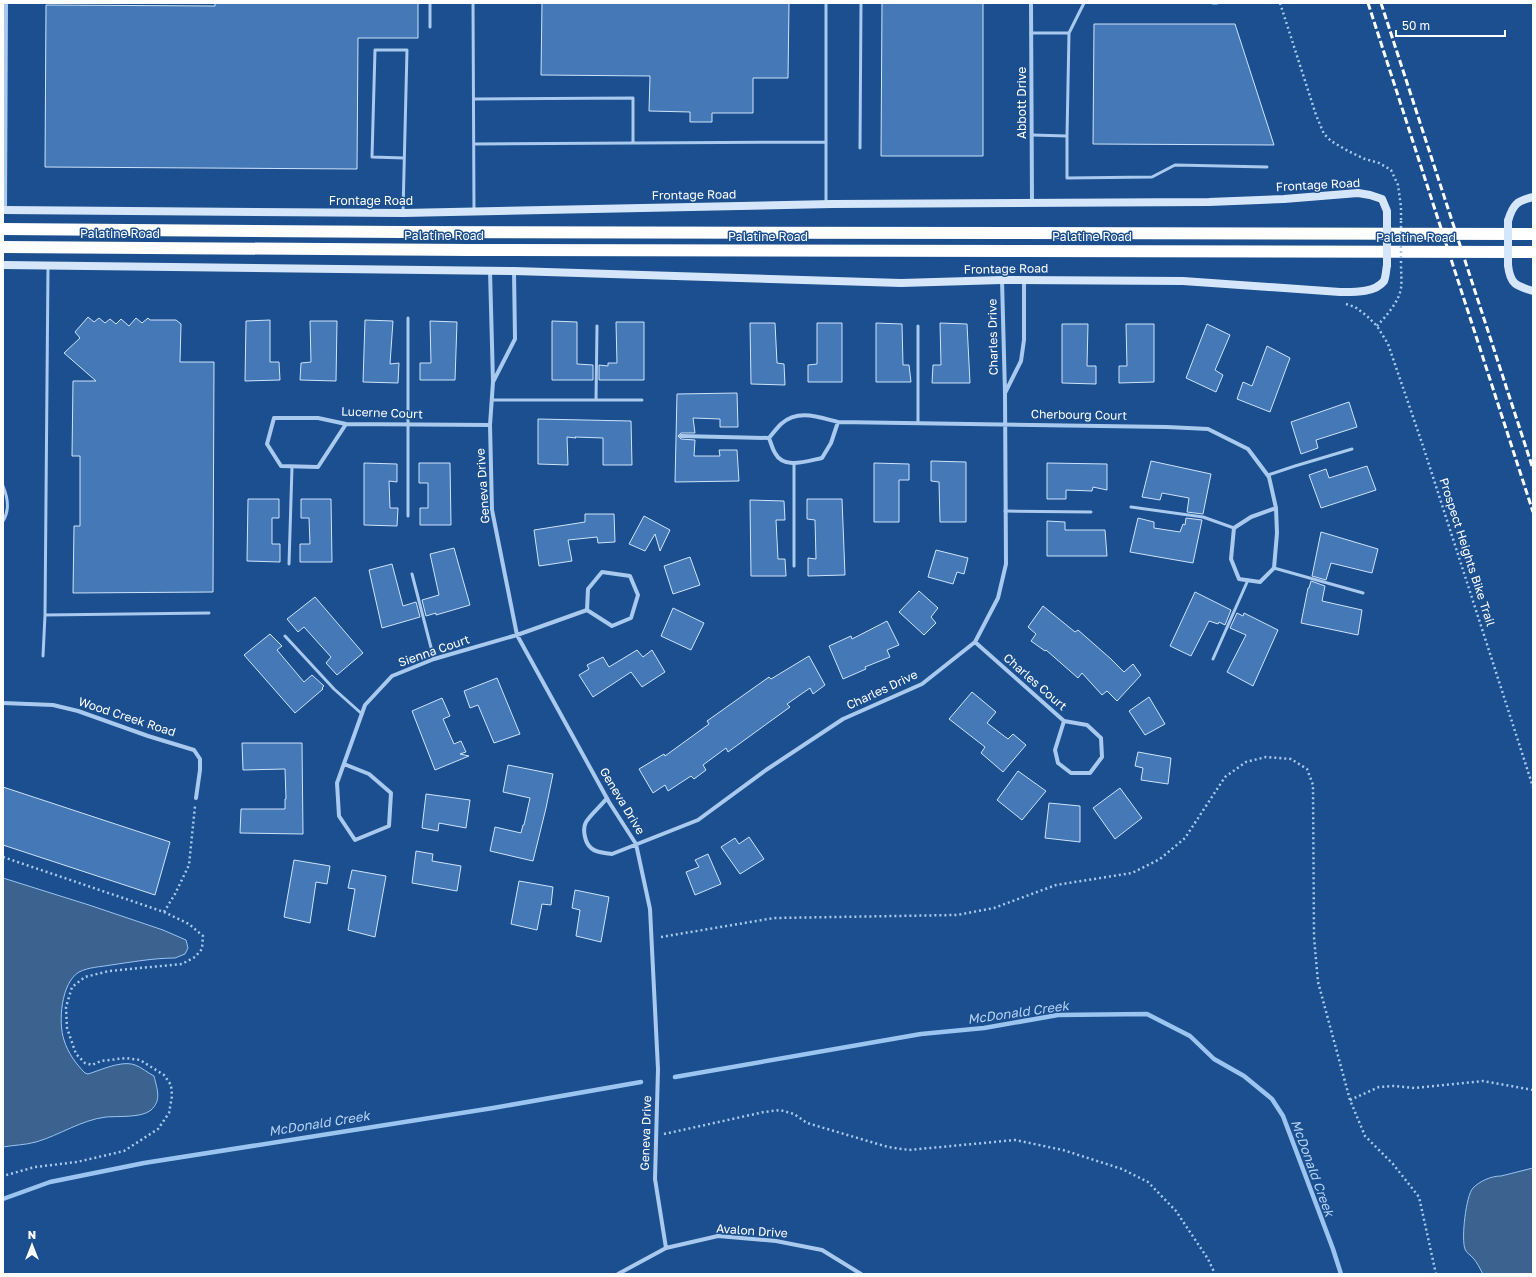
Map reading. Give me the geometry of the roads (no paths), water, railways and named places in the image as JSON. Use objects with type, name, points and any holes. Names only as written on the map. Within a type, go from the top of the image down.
[{"type":"highway","name":"Palatine Road","points":[[3,229],[403,232],[1533,234]]},
{"type":"highway","name":"Palatine Road","points":[[3,247],[455,250],[1533,252]]},
{"type":"street","points":[[4,210],[4,24],[6,3]]},
{"type":"street","name":"Abbott Drive","points":[[1031,3],[1032,204]]},
{"type":"street","name":"Frontage Road","points":[[3,265],[514,271],[901,283],[1002,280],[1183,281],[1340,292],[1363,292],[1381,284],[1385,279],[1387,265],[1387,211],[1382,199],[1370,195],[1358,194],[1209,202],[826,204],[403,213],[4,210]]},
{"type":"street","points":[[1533,197],[1522,200],[1511,208],[1508,221],[1509,277],[1516,286],[1533,291]]},
{"type":"street","name":"Geneva Drive","points":[[490,271],[493,382],[490,425],[492,510],[517,635],[607,798],[636,844],[650,909],[658,1069],[655,1179],[666,1248]]},
{"type":"street","name":"Geneva Drive","points":[[493,382],[515,339],[514,271]]},
{"type":"street","name":"Charles Drive","points":[[607,798],[585,823],[584,832],[586,840],[591,848],[600,852],[612,854],[698,820],[766,770],[843,720],[922,684],[975,642],[998,598],[1006,564],[1005,393],[1002,280]]},
{"type":"street","name":"Charles Drive","points":[[1005,393],[1021,361],[1024,340],[1024,280]]},
{"type":"street","name":"Cherbourg Court","points":[[769,438],[782,423],[798,414],[818,416],[838,422],[1166,427],[1208,430],[1248,449],[1268,476],[1276,508],[1277,533],[1274,568]]},
{"type":"street","name":"Lucerne Court","points":[[292,466],[281,466],[267,444],[274,418],[318,418],[346,424],[490,425]]},
{"type":"street","points":[[681,436],[769,438],[775,454],[786,462],[794,464],[822,458],[831,443],[838,422]]},
{"type":"street","points":[[292,466],[318,466],[346,424]]},
{"type":"street","points":[[1274,568],[1260,582],[1239,579],[1231,559],[1234,528],[1251,517],[1276,508]]},
{"type":"street","points":[[602,572],[630,576],[638,595],[631,618],[612,626],[586,610],[588,589],[602,572]]},
{"type":"street","name":"Sienna Court","points":[[344,764],[369,774],[391,793],[389,826],[355,840],[339,816],[337,783],[365,705],[392,676],[434,659],[517,635],[586,610]]},
{"type":"street","name":"Charles Court","points":[[975,642],[1064,721],[1087,725],[1101,738],[1102,757],[1090,773],[1071,774],[1058,763],[1055,750],[1064,721]]},
{"type":"street","name":"Wood Creek Road","points":[[3,703],[53,705],[78,711],[148,736],[194,750],[200,759],[196,798]]},
{"type":"street","name":"Avalon Drive","points":[[618,1274],[666,1248],[718,1236],[776,1241],[822,1250],[861,1274]]},
{"type":"lane","points":[[430,3],[430,27]]},
{"type":"lane","points":[[473,3],[474,212]]},
{"type":"lane","points":[[826,3],[826,204]]},
{"type":"lane","points":[[860,148],[861,3]]},
{"type":"lane","points":[[1084,3],[1069,33],[1067,178],[1152,177],[1175,165],[1267,167]]},
{"type":"lane","points":[[1031,33],[1069,33]]},
{"type":"lane","points":[[403,213],[407,50],[375,50],[372,157],[404,158]]},
{"type":"lane","points":[[474,99],[633,98],[633,143]]},
{"type":"lane","points":[[1032,135],[1067,136]]},
{"type":"lane","points":[[474,144],[826,142]]},
{"type":"lane","points":[[43,656],[45,615],[48,265]]},
{"type":"lane","points":[[408,318],[408,516]]},
{"type":"lane","points":[[596,400],[597,326]]},
{"type":"lane","points":[[918,326],[918,423]]},
{"type":"lane","points":[[492,400],[642,400]]},
{"type":"lane","points":[[1268,476],[1295,466],[1352,449]]},
{"type":"lane","points":[[794,464],[794,566]]},
{"type":"lane","points":[[289,564],[292,466]]},
{"type":"lane","points":[[3,486],[7,505],[7,512],[3,521]]},
{"type":"lane","points":[[1131,507],[1204,517],[1234,528]]},
{"type":"lane","points":[[1005,511],[1091,512]]},
{"type":"lane","points":[[1274,568],[1363,594]]},
{"type":"lane","points":[[412,574],[434,659]]},
{"type":"lane","points":[[1213,659],[1248,580]]},
{"type":"lane","points":[[45,615],[209,613]]},
{"type":"lane","points":[[285,636],[334,689],[362,714]]},
{"type":"water","points":[[3,878],[163,930],[186,940],[188,948],[185,954],[175,958],[135,961],[91,968],[79,972],[73,977],[68,985],[62,1003],[61,1023],[64,1040],[78,1066],[85,1073],[88,1074],[105,1068],[130,1064],[137,1066],[154,1076],[158,1098],[157,1102],[147,1113],[130,1116],[106,1117],[88,1121],[36,1142],[3,1147]]},
{"type":"water","points":[[1533,1168],[1533,1274],[1483,1274],[1476,1261],[1467,1253],[1464,1244],[1466,1208],[1470,1192],[1476,1185],[1486,1179]]},
{"type":"waterway","name":"McDonald Creek","points":[[675,1077],[921,1034],[984,1028],[1058,1015],[1147,1014],[1190,1036],[1214,1059],[1244,1076],[1272,1099],[1283,1116],[1341,1274]]},
{"type":"waterway","name":"McDonald Creek","points":[[3,1199],[50,1182],[144,1163],[493,1108],[641,1082]]},
{"type":"railway","points":[[1368,3],[1533,512]]},
{"type":"railway","points":[[1381,3],[1533,469]]}]
